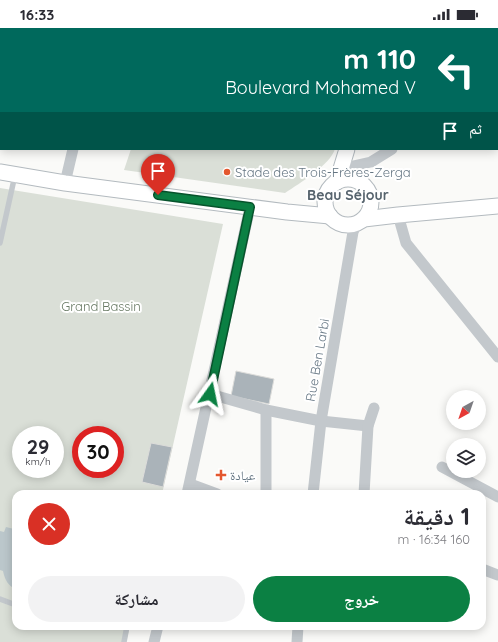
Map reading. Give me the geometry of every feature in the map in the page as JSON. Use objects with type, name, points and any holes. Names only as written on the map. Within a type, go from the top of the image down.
[{"type":"main road","points":[[337,182],[346,150]]},
{"type":"main road","points":[[351,150],[353,173],[367,188],[371,195],[372,202],[371,209],[355,225]]},
{"type":"main road","points":[[7,173],[65,183],[287,212],[330,216]]},
{"type":"main road","points":[[353,173],[345,179],[337,182],[328,190],[325,201],[326,209],[334,221],[355,225],[398,215],[498,206]]},
{"type":"main road","points":[[287,212],[325,201]]},
{"type":"main road","points":[[372,202],[398,215]]},
{"type":"street","points":[[65,183],[73,150]]},
{"type":"street","points":[[353,173],[390,150]]},
{"type":"street","points":[[189,489],[250,207]]},
{"type":"street","points":[[398,215],[406,243],[498,357]]},
{"type":"street","name":"Rue Ben Larbi","points":[[313,490],[321,421],[355,225]]},
{"type":"street","points":[[210,394],[266,410],[321,421],[368,426]]},
{"type":"street","points":[[364,490],[368,426],[374,408]]},
{"type":"street","points":[[266,410],[266,490]]},
{"type":"street","points":[[442,467],[485,490]]},
{"type":"street","points":[[486,491],[498,497]]},
{"type":"street","points":[[486,570],[498,575]]},
{"type":"street","points":[[154,642],[157,630]]},
{"type":"street","points":[[297,642],[298,630]]},
{"type":"lane","points":[[0,243],[7,173]]},
{"type":"lane","points":[[0,599],[12,604]]},
{"type":"lane","points":[[124,642],[126,630]]},
{"type":"green space","name":"Stade des Trois-Frères-Zerga","points":[[131,150],[334,150],[321,167],[285,193],[124,170]]},
{"type":"green space","name":"Grand Bassin","points":[[0,188],[223,224],[163,490],[12,490],[12,630],[129,630],[126,642],[0,642]]},
{"type":"shaded area","points":[[6,527],[12,528],[12,587],[6,580],[3,571],[0,570],[0,531],[4,532]]},
{"type":"building","points":[[236,371],[274,379],[269,404],[231,396]]},
{"type":"building","points":[[151,443],[172,447],[163,487],[142,482]]},
{"type":"place","name":"Stade des Trois-Frères-Zerga","points":[[227,172]]},
{"type":"place","name":"عيادة","points":[[221,475]]},
{"type":"district","name":"Beau Séjour","points":[[348,195]]},
{"type":"route","points":[[158,195],[250,207],[210,394]]}]
